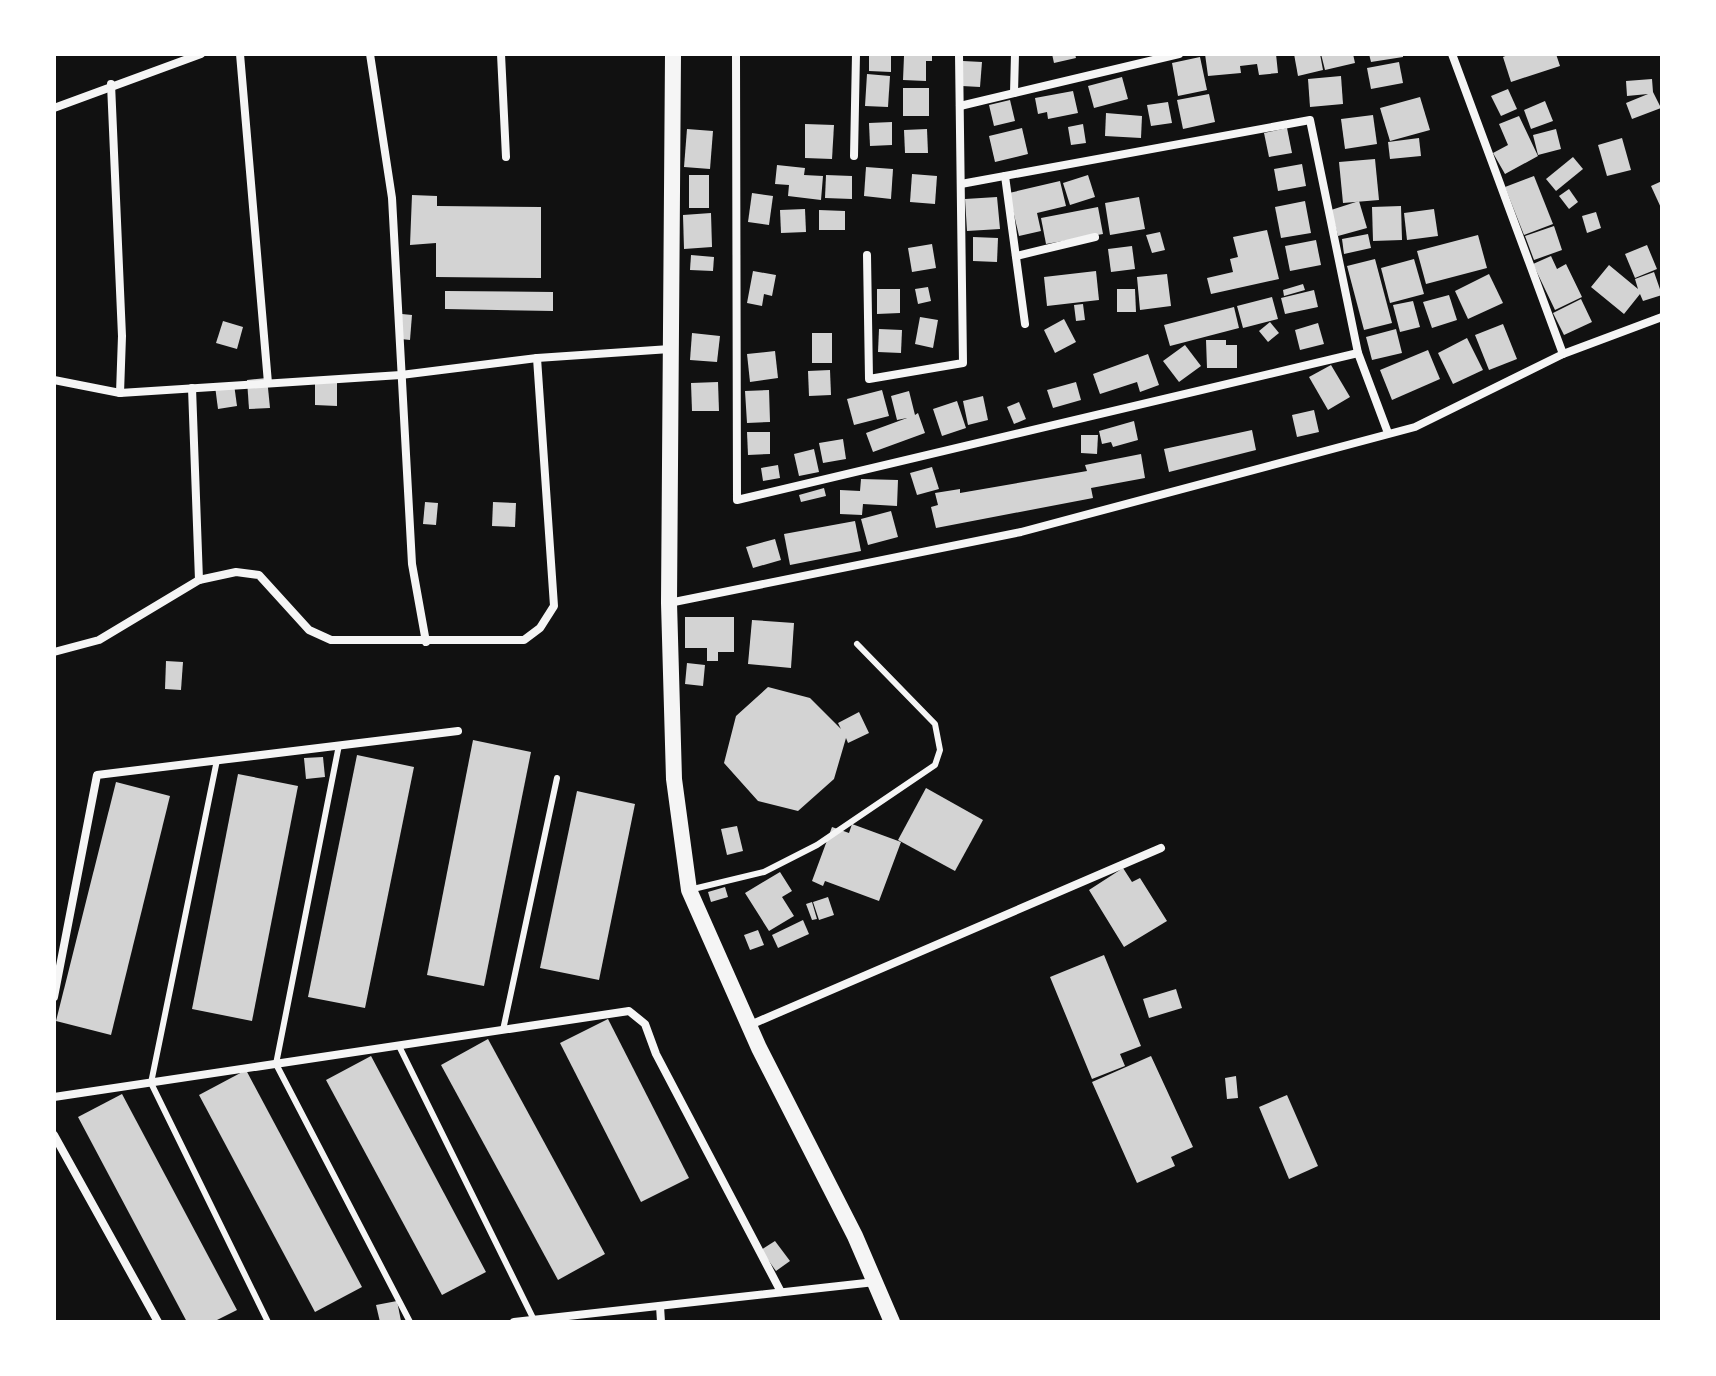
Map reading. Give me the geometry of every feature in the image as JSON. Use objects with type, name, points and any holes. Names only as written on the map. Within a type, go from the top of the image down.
[{"type":"main road","points":[[673,54],[669,603],[674,779],[689,890],[892,1322]]},
{"type":"street","points":[[54,108],[111,84],[201,54]]},
{"type":"street","points":[[240,54],[268,383]]},
{"type":"street","points":[[370,54],[392,198],[412,564],[426,642]]},
{"type":"street","points":[[501,54],[506,157]]},
{"type":"street","points":[[736,54],[737,500],[1358,353]]},
{"type":"street","points":[[854,156],[856,54]]},
{"type":"street","points":[[867,255],[869,379],[963,363],[959,54]]},
{"type":"street","points":[[1014,93],[1015,54]]},
{"type":"street","points":[[960,106],[1179,54]]},
{"type":"street","points":[[1452,54],[1563,354]]},
{"type":"street","points":[[111,84],[122,336],[120,393]]},
{"type":"street","points":[[961,184],[1310,120],[1358,353],[1388,433]]},
{"type":"street","points":[[1005,176],[1025,324]]},
{"type":"street","points":[[1016,256],[1095,237]]},
{"type":"street","points":[[669,603],[1021,532],[1415,427],[1563,354],[1662,317]]},
{"type":"street","points":[[54,380],[120,393],[401,375],[537,358],[670,349]]},
{"type":"street","points":[[54,652],[99,640],[199,580],[236,572],[259,575],[309,630],[331,640],[524,640],[540,628],[554,606],[537,358]]},
{"type":"street","points":[[192,388],[199,580]]},
{"type":"street","points":[[54,997],[97,775],[458,731]]},
{"type":"street","points":[[750,1025],[1161,848]]},
{"type":"street","points":[[54,1097],[629,1011],[645,1024],[656,1054],[781,1292]]},
{"type":"street","points":[[54,1135],[158,1322]]},
{"type":"street","points":[[514,1322],[566,1319],[875,1282]]},
{"type":"street","points":[[660,1306],[661,1322]]},
{"type":"lane","points":[[689,890],[764,872],[778,865],[817,845],[935,765],[940,750],[935,724],[857,644]]},
{"type":"lane","points":[[339,745],[276,1064],[410,1322]]},
{"type":"lane","points":[[217,760],[151,1083],[268,1322]]},
{"type":"lane","points":[[503,1030],[557,778]]},
{"type":"lane","points":[[399,1046],[534,1320]]},
{"type":"building","points":[[869,54],[891,54],[891,72],[869,71]]},
{"type":"building","points":[[932,54],[932,61],[926,61],[926,81],[903,80],[904,56]]},
{"type":"building","points":[[1052,54],[1075,54],[1076,58],[1054,63]]},
{"type":"building","points":[[1205,54],[1276,54],[1278,73],[1259,75],[1257,64],[1240,66],[1241,73],[1208,76]]},
{"type":"building","points":[[1294,54],[1320,54],[1323,70],[1298,76]]},
{"type":"building","points":[[1321,54],[1353,54],[1355,63],[1325,70]]},
{"type":"building","points":[[1369,54],[1403,54],[1403,57],[1371,62]]},
{"type":"building","points":[[1510,54],[1556,54],[1560,66],[1511,82],[1503,57]]},
{"type":"building","points":[[1200,57],[1207,90],[1178,96],[1172,63]]},
{"type":"building","points":[[963,61],[982,62],[980,87],[962,86]]},
{"type":"building","points":[[1399,62],[1403,83],[1371,89],[1367,68]]},
{"type":"building","points":[[867,74],[890,76],[888,107],[865,106]]},
{"type":"building","points":[[1341,76],[1343,104],[1310,107],[1308,79]]},
{"type":"building","points":[[1122,77],[1128,99],[1094,108],[1088,86]]},
{"type":"building","points":[[1652,79],[1653,92],[1661,108],[1632,119],[1626,103],[1648,94],[1627,96],[1626,81]]},
{"type":"building","points":[[903,88],[929,88],[929,116],[903,116]]},
{"type":"building","points":[[1508,89],[1517,109],[1501,116],[1491,96]]},
{"type":"building","points":[[1073,91],[1078,113],[1048,119],[1047,112],[1038,114],[1035,98]]},
{"type":"building","points":[[1209,94],[1215,122],[1183,129],[1177,100]]},
{"type":"building","points":[[1420,97],[1430,130],[1390,141],[1380,108]]},
{"type":"building","points":[[1010,100],[1015,121],[994,126],[989,105]]},
{"type":"building","points":[[1545,101],[1553,121],[1531,129],[1524,110]]},
{"type":"building","points":[[1168,102],[1172,123],[1151,126],[1147,105]]},
{"type":"building","points":[[1106,113],[1142,116],[1141,138],[1105,136]]},
{"type":"building","points":[[1373,115],[1377,144],[1345,149],[1341,119]]},
{"type":"building","points":[[1519,116],[1538,156],[1505,174],[1493,153],[1508,145],[1499,124]]},
{"type":"building","points":[[892,122],[892,145],[870,146],[869,123]]},
{"type":"building","points":[[805,124],[834,125],[832,159],[805,158]]},
{"type":"building","points":[[1083,124],[1086,143],[1071,145],[1068,127]]},
{"type":"building","points":[[1022,128],[1028,154],[995,162],[989,136]]},
{"type":"building","points":[[1287,128],[1292,153],[1269,157],[1264,133]]},
{"type":"building","points":[[687,129],[713,131],[710,169],[684,167]]},
{"type":"building","points":[[927,129],[928,153],[905,153],[904,130]]},
{"type":"building","points":[[1556,129],[1561,149],[1538,155],[1533,135]]},
{"type":"building","points":[[1419,138],[1421,156],[1390,159],[1388,142]]},
{"type":"building","points":[[1622,138],[1631,170],[1607,176],[1598,145]]},
{"type":"building","points":[[1573,157],[1583,169],[1556,191],[1546,179]]},
{"type":"building","points":[[1375,159],[1379,200],[1343,203],[1339,162]]},
{"type":"building","points":[[1302,164],[1306,186],[1278,191],[1274,169]]},
{"type":"building","points":[[777,165],[805,168],[804,175],[823,176],[821,200],[788,196],[789,185],[775,184]]},
{"type":"building","points":[[866,167],[893,169],[891,199],[864,196]]},
{"type":"building","points":[[912,174],[937,176],[935,204],[910,202]]},
{"type":"building","points":[[689,175],[709,175],[709,208],[689,208]]},
{"type":"building","points":[[826,175],[852,176],[852,199],[825,198]]},
{"type":"building","points":[[1088,175],[1095,197],[1070,205],[1063,183]]},
{"type":"building","points":[[1534,176],[1553,224],[1524,235],[1505,187]]},
{"type":"building","points":[[1060,181],[1066,206],[1037,213],[1041,231],[1019,236],[1009,193]]},
{"type":"building","points":[[1662,181],[1662,210],[1651,186]]},
{"type":"building","points":[[1569,189],[1578,202],[1569,209],[1559,196]]},
{"type":"building","points":[[752,193],[773,196],[769,225],[748,222]]},
{"type":"building","points":[[412,195],[437,196],[437,206],[541,207],[541,278],[436,277],[436,243],[410,245]]},
{"type":"building","points":[[997,197],[1000,229],[967,231],[965,199]]},
{"type":"building","points":[[1139,197],[1145,229],[1110,235],[1105,203]]},
{"type":"building","points":[[1305,201],[1311,233],[1281,238],[1275,207]]},
{"type":"building","points":[[1359,201],[1367,228],[1338,236],[1331,210]]},
{"type":"building","points":[[1401,206],[1402,240],[1373,241],[1372,207]]},
{"type":"building","points":[[1098,207],[1103,234],[1046,244],[1041,218]]},
{"type":"building","points":[[805,209],[806,232],[781,233],[780,210]]},
{"type":"building","points":[[1434,209],[1438,236],[1407,240],[1404,213]]},
{"type":"building","points":[[819,210],[845,211],[845,230],[819,230]]},
{"type":"building","points":[[1596,212],[1601,228],[1587,233],[1582,216]]},
{"type":"building","points":[[711,213],[712,247],[684,249],[683,215]]},
{"type":"building","points":[[1554,226],[1562,250],[1534,260],[1525,236]]},
{"type":"building","points":[[1267,230],[1279,279],[1211,294],[1207,278],[1233,272],[1230,259],[1238,257],[1233,237]]},
{"type":"building","points":[[1160,232],[1165,250],[1152,253],[1146,235]]},
{"type":"building","points":[[1368,234],[1371,248],[1344,254],[1342,239]]},
{"type":"building","points":[[1478,235],[1487,268],[1426,284],[1417,251]]},
{"type":"building","points":[[973,237],[998,238],[997,262],[973,261]]},
{"type":"building","points":[[1316,240],[1321,265],[1290,271],[1285,246]]},
{"type":"building","points":[[932,244],[936,268],[912,272],[908,248]]},
{"type":"building","points":[[1647,245],[1657,269],[1635,278],[1625,254]]},
{"type":"building","points":[[1132,246],[1135,269],[1111,272],[1108,249]]},
{"type":"building","points":[[691,255],[714,257],[713,271],[690,270]]},
{"type":"building","points":[[1551,256],[1557,269],[1566,264],[1582,297],[1555,310],[1533,264]]},
{"type":"building","points":[[1375,259],[1392,323],[1364,330],[1347,266]]},
{"type":"building","points":[[1414,259],[1424,294],[1390,303],[1381,268]]},
{"type":"building","points":[[1609,265],[1638,289],[1635,279],[1654,272],[1662,295],[1643,301],[1640,294],[1624,314],[1591,287]]},
{"type":"building","points":[[753,271],[776,275],[772,296],[764,294],[762,306],[747,303]]},
{"type":"building","points":[[1096,271],[1099,300],[1047,306],[1044,277]]},
{"type":"building","points":[[1167,274],[1171,306],[1140,310],[1137,277]]},
{"type":"building","points":[[1489,274],[1503,303],[1468,319],[1455,291]]},
{"type":"building","points":[[1303,284],[1305,290],[1284,296],[1283,290]]},
{"type":"building","points":[[928,287],[931,301],[918,304],[915,289]]},
{"type":"building","points":[[877,289],[900,289],[900,313],[877,314]]},
{"type":"building","points":[[1117,289],[1135,289],[1136,312],[1117,312]]},
{"type":"building","points":[[1314,290],[1318,307],[1285,314],[1281,298]]},
{"type":"building","points":[[445,291],[553,292],[553,311],[445,309]]},
{"type":"building","points":[[1449,295],[1457,320],[1432,328],[1423,302]]},
{"type":"building","points":[[1272,297],[1278,319],[1243,328],[1237,306]]},
{"type":"building","points":[[1581,299],[1592,322],[1564,335],[1553,313]]},
{"type":"building","points":[[1413,301],[1420,327],[1400,332],[1393,305]]},
{"type":"building","points":[[1083,304],[1085,320],[1076,321],[1074,305]]},
{"type":"building","points":[[1234,307],[1239,328],[1170,346],[1164,325]]},
{"type":"building","points":[[402,314],[412,315],[410,340],[401,339]]},
{"type":"building","points":[[920,317],[938,320],[933,348],[915,344]]},
{"type":"building","points":[[1064,319],[1076,342],[1055,353],[1044,330]]},
{"type":"building","points":[[223,321],[243,327],[237,349],[216,343]]},
{"type":"building","points":[[1270,322],[1279,333],[1268,342],[1259,331]]},
{"type":"building","points":[[1318,323],[1324,344],[1300,350],[1295,330]]},
{"type":"building","points":[[1503,324],[1517,359],[1489,370],[1475,335]]},
{"type":"building","points":[[879,329],[902,330],[901,353],[878,352]]},
{"type":"building","points":[[1396,329],[1402,353],[1372,360],[1366,337]]},
{"type":"building","points":[[692,333],[720,336],[717,362],[690,360]]},
{"type":"building","points":[[812,333],[832,333],[832,363],[812,363]]},
{"type":"building","points":[[1467,338],[1483,370],[1453,384],[1438,353]]},
{"type":"building","points":[[1206,340],[1226,340],[1226,345],[1237,345],[1237,368],[1207,368]]},
{"type":"building","points":[[1185,345],[1201,366],[1179,382],[1163,361]]},
{"type":"building","points":[[1428,350],[1440,379],[1392,400],[1380,370]]},
{"type":"building","points":[[775,351],[778,378],[750,382],[747,354]]},
{"type":"building","points":[[1148,354],[1159,385],[1140,392],[1137,382],[1100,394],[1093,374]]},
{"type":"building","points":[[1331,365],[1350,397],[1328,410],[1309,377]]},
{"type":"building","points":[[830,370],[831,395],[809,396],[808,371]]},
{"type":"building","points":[[267,378],[270,408],[249,409],[247,380]]},
{"type":"building","points":[[718,382],[719,411],[692,411],[691,383]]},
{"type":"building","points":[[1076,382],[1081,400],[1053,408],[1047,390]]},
{"type":"building","points":[[315,383],[337,383],[337,406],[315,405]]},
{"type":"building","points":[[234,384],[237,406],[218,409],[215,386]]},
{"type":"building","points":[[769,390],[770,422],[747,423],[745,391]]},
{"type":"building","points":[[882,390],[889,416],[854,425],[847,399]]},
{"type":"building","points":[[909,391],[915,415],[918,413],[925,433],[873,452],[866,433],[907,418],[897,420],[891,396]]},
{"type":"building","points":[[983,396],[988,420],[968,425],[963,401]]},
{"type":"building","points":[[957,401],[966,428],[942,436],[933,409]]},
{"type":"building","points":[[1019,402],[1026,419],[1014,424],[1007,407]]},
{"type":"building","points":[[1314,410],[1319,432],[1297,437],[1292,415]]},
{"type":"building","points":[[1134,421],[1138,440],[1113,447],[1111,442],[1102,444],[1099,431]]},
{"type":"building","points":[[1252,430],[1256,450],[1169,472],[1164,449]]},
{"type":"building","points":[[747,432],[770,432],[770,454],[748,455]]},
{"type":"building","points":[[1081,435],[1098,435],[1097,454],[1081,453]]},
{"type":"building","points":[[843,439],[846,459],[823,463],[819,443]]},
{"type":"building","points":[[814,449],[819,472],[799,476],[794,454]]},
{"type":"building","points":[[1141,454],[1145,478],[1091,488],[1093,498],[936,528],[931,507],[938,505],[935,493],[960,489],[960,493],[1087,471],[1085,465]]},
{"type":"building","points":[[778,465],[780,478],[763,481],[761,468]]},
{"type":"building","points":[[932,467],[939,489],[917,495],[910,473]]},
{"type":"building","points":[[861,479],[898,480],[897,506],[863,504],[862,515],[840,514],[840,490],[860,491]]},
{"type":"building","points":[[824,488],[826,496],[801,502],[799,495]]},
{"type":"building","points":[[425,502],[438,503],[436,525],[423,524]]},
{"type":"building","points":[[493,502],[516,503],[515,527],[492,526]]},
{"type":"building","points":[[891,511],[898,537],[868,545],[861,519]]},
{"type":"building","points":[[855,521],[861,551],[790,565],[784,534]]},
{"type":"building","points":[[775,539],[781,560],[753,568],[746,547]]},
{"type":"building","points":[[685,617],[734,617],[734,652],[718,652],[718,661],[707,661],[707,648],[685,648]]},
{"type":"building","points":[[752,620],[794,623],[791,668],[748,664]]},
{"type":"building","points":[[166,661],[183,662],[181,690],[165,689]]},
{"type":"building","points":[[687,663],[705,665],[703,686],[685,684]]},
{"type":"building","points":[[768,687],[810,698],[841,729],[838,723],[859,712],[869,733],[848,743],[846,738],[834,779],[798,811],[758,801],[724,763],[736,716]]},
{"type":"building","points":[[473,740],[531,752],[484,986],[427,975]]},
{"type":"building","points":[[357,755],[414,767],[365,1008],[308,997]]},
{"type":"building","points":[[323,757],[325,777],[306,779],[304,758]]},
{"type":"building","points":[[238,774],[298,786],[252,1021],[192,1009]]},
{"type":"building","points":[[116,782],[170,796],[111,1035],[56,1021]]},
{"type":"building","points":[[926,788],[983,820],[955,871],[898,840]]},
{"type":"building","points":[[577,791],[635,804],[599,980],[540,968]]},
{"type":"building","points":[[852,824],[901,842],[879,901],[825,881],[823,886],[812,881],[832,827],[849,833]]},
{"type":"building","points":[[737,826],[743,851],[727,855],[721,829]]},
{"type":"building","points":[[1123,868],[1132,882],[1140,878],[1167,921],[1124,947],[1089,890]]},
{"type":"building","points":[[780,872],[792,891],[782,897],[794,916],[769,931],[745,893]]},
{"type":"building","points":[[725,887],[728,897],[711,902],[708,892]]},
{"type":"building","points":[[828,897],[834,915],[819,920],[813,902]]},
{"type":"building","points":[[812,902],[817,919],[812,920],[806,904]]},
{"type":"building","points":[[803,920],[809,934],[778,948],[772,935]]},
{"type":"building","points":[[758,930],[764,945],[750,950],[744,935]]},
{"type":"building","points":[[1104,955],[1141,1046],[1120,1054],[1125,1066],[1092,1079],[1050,977]]},
{"type":"building","points":[[1176,989],[1182,1008],[1149,1018],[1143,999]]},
{"type":"building","points":[[608,1019],[689,1178],[641,1202],[560,1043]]},
{"type":"building","points":[[488,1039],[605,1254],[558,1280],[441,1065]]},
{"type":"building","points":[[371,1056],[486,1272],[442,1295],[326,1080]]},
{"type":"building","points":[[1151,1056],[1193,1147],[1171,1157],[1175,1166],[1137,1183],[1092,1082]]},
{"type":"building","points":[[246,1070],[362,1287],[315,1312],[199,1095]]},
{"type":"building","points":[[1236,1076],[1238,1098],[1227,1099],[1225,1078]]},
{"type":"building","points":[[122,1094],[237,1310],[213,1322],[187,1322],[78,1117]]},
{"type":"building","points":[[1287,1095],[1318,1166],[1289,1179],[1259,1107]]},
{"type":"building","points":[[775,1241],[790,1261],[776,1271],[761,1250]]},
{"type":"building","points":[[397,1301],[401,1321],[380,1322],[376,1305]]}]
